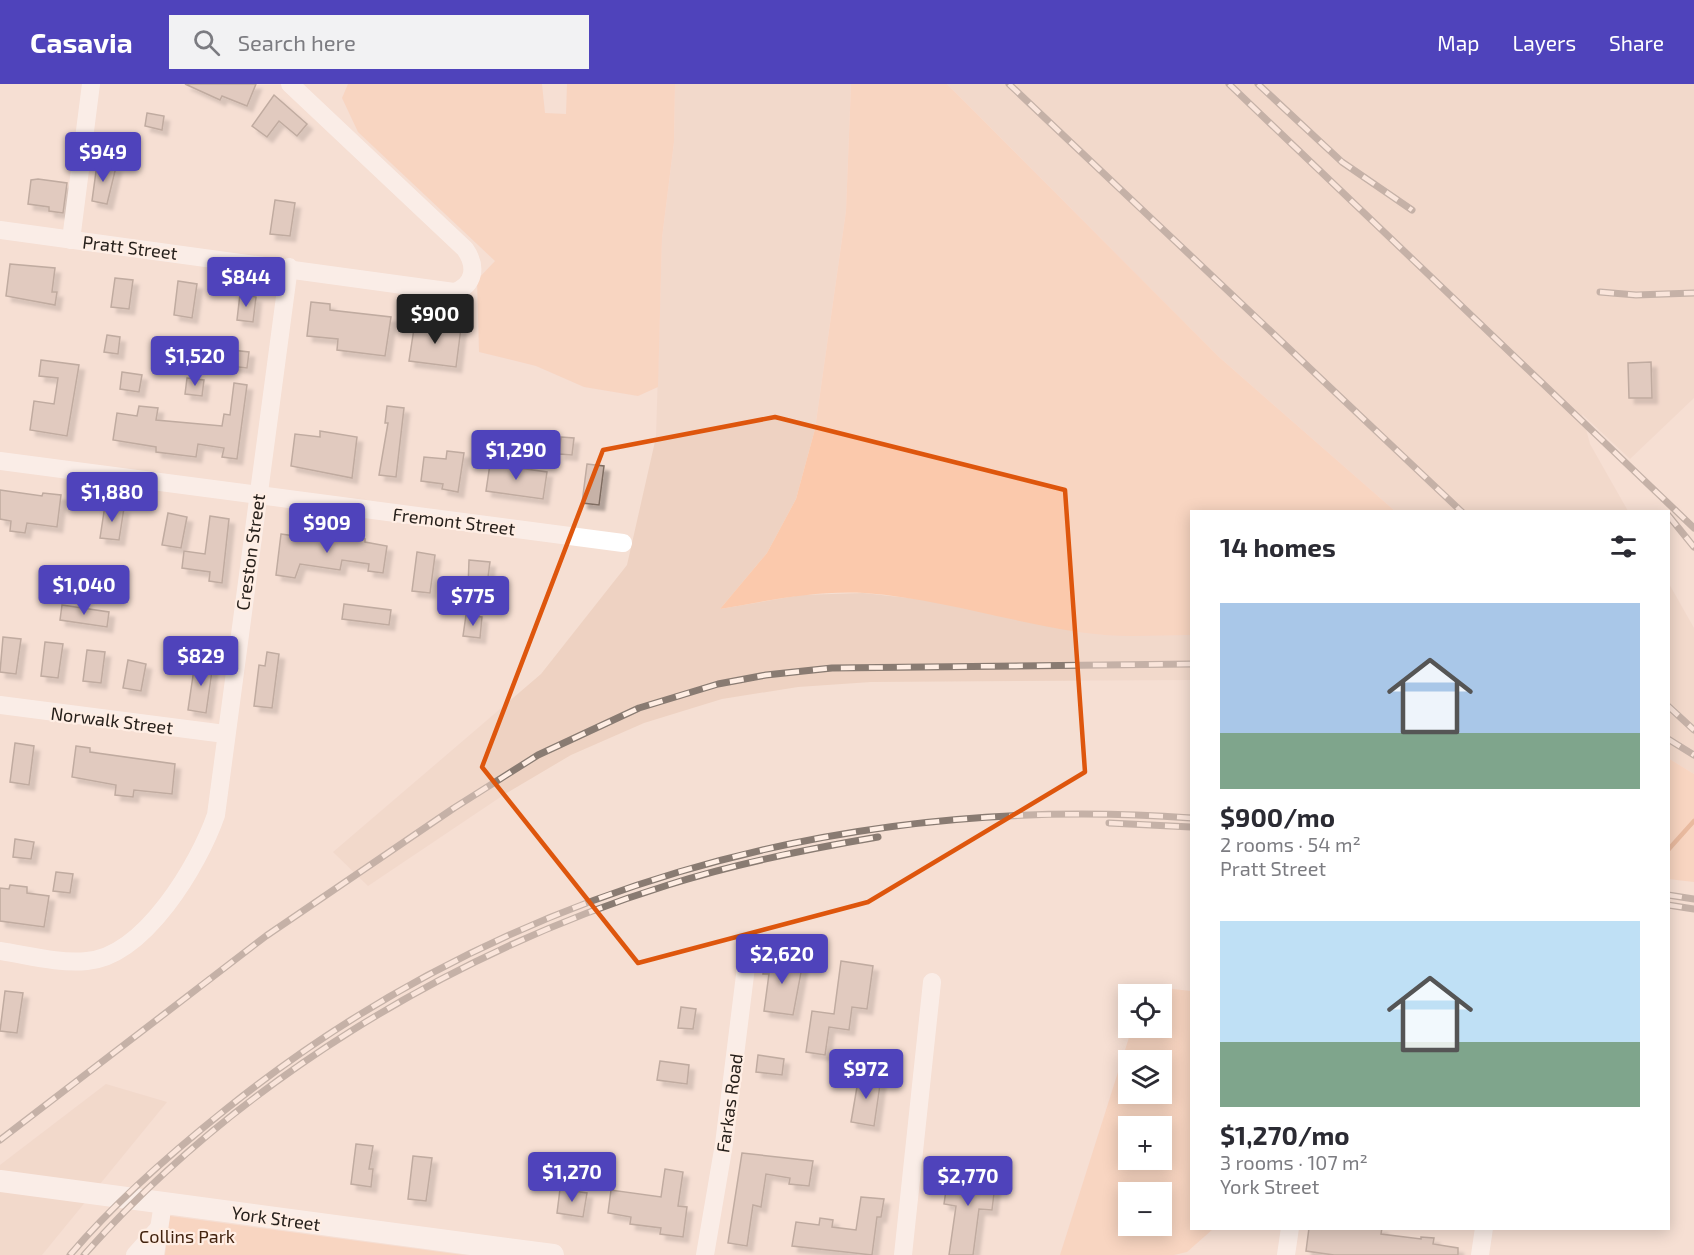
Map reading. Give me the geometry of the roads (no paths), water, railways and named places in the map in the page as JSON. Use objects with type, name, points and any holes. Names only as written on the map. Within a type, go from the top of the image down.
[{"type":"street","points":[[70,240],[90,84]]},
{"type":"street","name":"Pratt Street","points":[[0,230],[289,267],[454,292],[465,288],[471,282],[473,266],[465,249],[290,84]]},
{"type":"street","name":"Creston Street","points":[[0,951],[87,961],[125,946],[184,884],[202,851],[216,815],[289,267]]},
{"type":"street","name":"Fremont Street","points":[[0,461],[623,543]]},
{"type":"street","name":"Norwalk Street","points":[[0,705],[225,734]]},
{"type":"street","name":"Farkas Road","points":[[705,1255],[724,1144],[748,951]]},
{"type":"street","points":[[903,1255],[932,982]]},
{"type":"street","name":"York Street","points":[[0,1181],[553,1255]]},
{"type":"street","points":[[155,1255],[163,1203]]},
{"type":"street","points":[[135,1255],[159,1228]]},
{"type":"street","points":[[1286,1255],[1290,1230]]},
{"type":"street","points":[[1480,1255],[1484,1230]]},
{"type":"waterway","points":[[1670,848],[1694,821]]},
{"type":"railway","points":[[1009,84],[1460,510]]},
{"type":"railway","points":[[1229,84],[1694,528]]},
{"type":"railway","points":[[1258,84],[1342,162],[1412,210]]},
{"type":"railway","points":[[1600,292],[1636,295],[1694,293]]},
{"type":"railway","points":[[1670,517],[1694,547]]},
{"type":"railway","points":[[0,1140],[266,936],[454,808],[538,755],[639,708],[718,684],[766,675],[832,668],[1190,664]]},
{"type":"railway","points":[[1670,708],[1694,730]]},
{"type":"railway","points":[[1670,740],[1694,755]]},
{"type":"railway","points":[[70,1255],[125,1197],[184,1144],[225,1110],[331,1033],[442,968],[559,914],[680,872],[804,841],[931,822],[1060,814],[1190,818]]},
{"type":"railway","points":[[1109,823],[1190,827]]},
{"type":"railway","points":[[84,1255],[144,1193],[209,1134],[278,1080],[351,1031],[427,987],[506,947],[586,913],[668,885],[772,857],[878,837]]},
{"type":"railway","points":[[1670,895],[1694,899]]},
{"type":"railway","points":[[1670,905],[1694,909]]},
{"type":"park label","name":"Collins Park","points":[[187,1236]]}]
